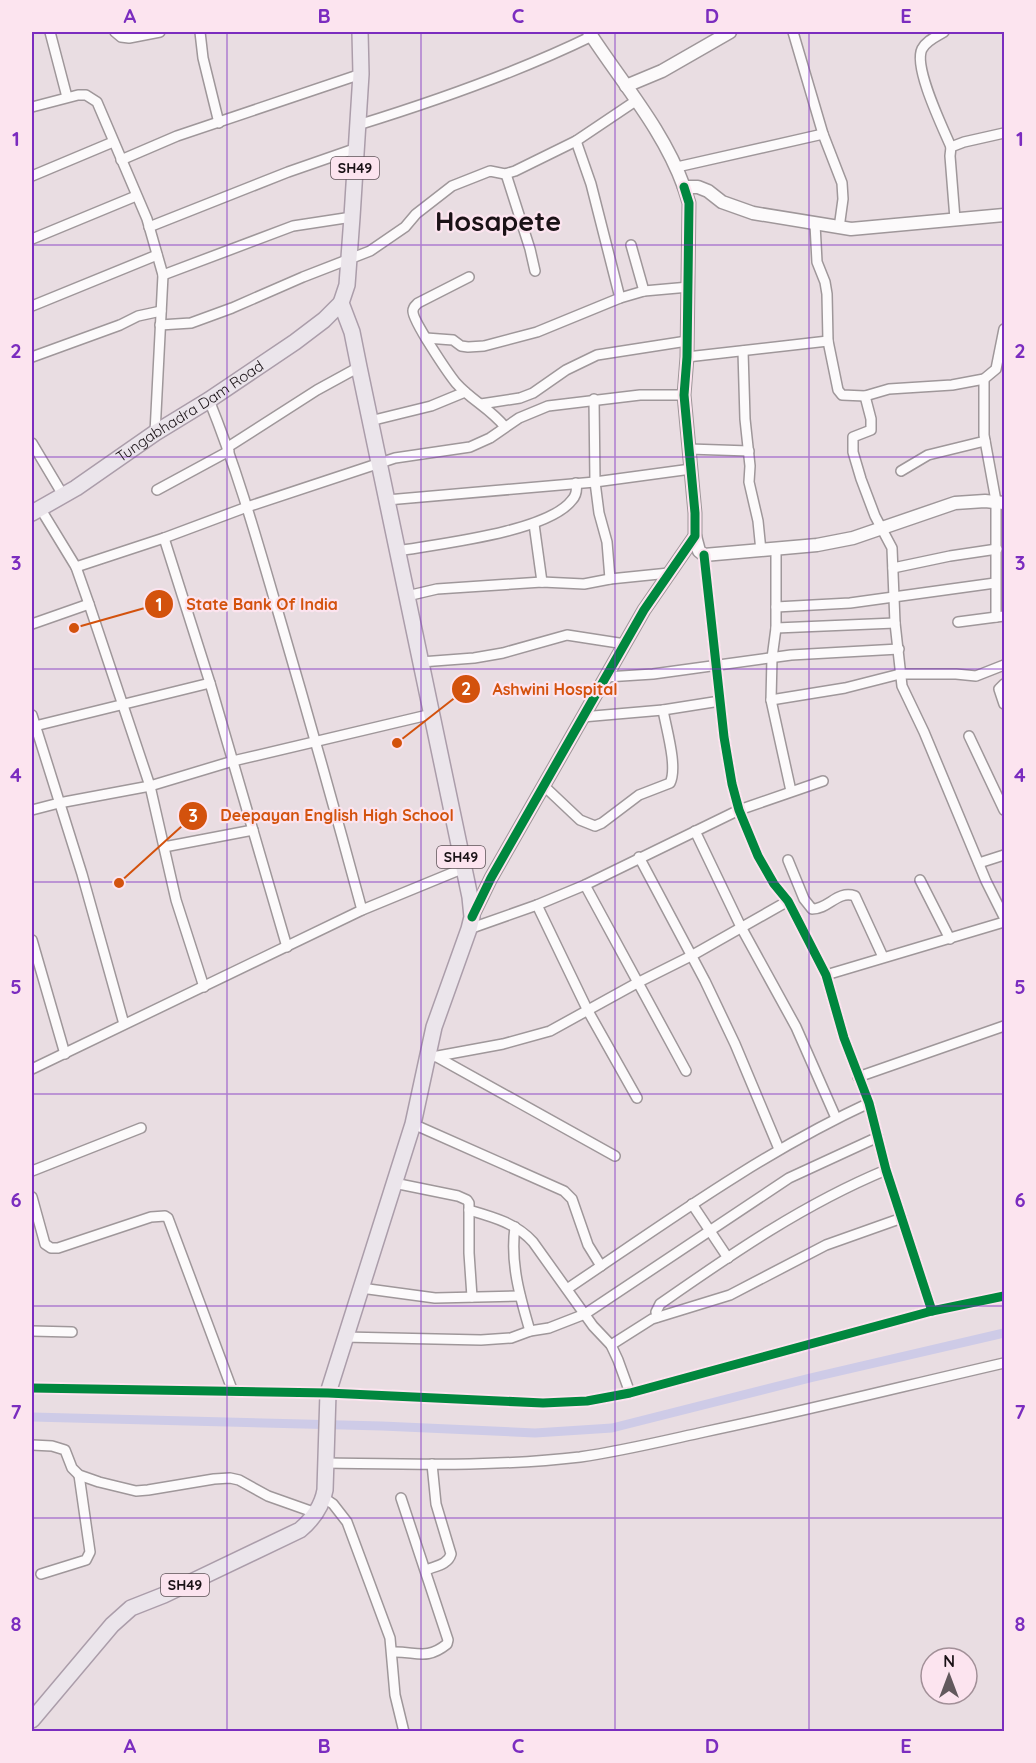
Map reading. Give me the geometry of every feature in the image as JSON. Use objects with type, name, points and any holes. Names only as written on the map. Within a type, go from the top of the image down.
[{"type":"main road","name":"SH49","points":[[33,1716],[112,1624],[131,1608],[164,1595],[300,1530],[316,1513],[324,1498],[328,1397],[344,1337],[413,1124],[432,1057],[434,1027],[471,923],[464,868],[398,551],[352,332],[341,303],[347,285],[357,148],[361,74],[360,32]]},
{"type":"main road","name":"Tungabhadra Dam Road","points":[[36,511],[124,456],[155,433],[295,342],[324,320],[341,303]]},
{"type":"street","points":[[50,32],[67,97]]},
{"type":"street","points":[[115,32],[121,37],[129,38],[160,32]]},
{"type":"street","points":[[200,32],[203,58],[219,123]]},
{"type":"street","points":[[626,86],[662,71],[730,32]]},
{"type":"street","points":[[793,32],[823,134],[842,183],[843,199],[839,228]]},
{"type":"street","points":[[944,32],[926,43],[921,51],[921,66],[936,114],[951,147],[955,219]]},
{"type":"street","points":[[358,125],[496,79],[545,58],[591,34],[610,65],[637,100],[677,167],[689,203],[689,287],[684,395],[695,513],[694,536],[699,551],[704,555],[817,545],[853,538],[955,503],[1000,502]]},
{"type":"street","points":[[121,160],[177,136],[361,74]]},
{"type":"street","points":[[32,107],[67,97],[86,95],[97,102],[149,227],[163,275],[155,433]]},
{"type":"street","points":[[160,325],[191,323],[370,251],[405,227],[416,214],[452,186],[490,171],[506,174],[576,141],[637,100]]},
{"type":"street","points":[[951,147],[1005,133]]},
{"type":"street","points":[[677,167],[823,134]]},
{"type":"street","points":[[576,141],[591,184],[620,298]]},
{"type":"street","points":[[32,176],[113,142]]},
{"type":"street","points":[[149,227],[288,172],[357,148]]},
{"type":"street","points":[[506,174],[535,271]]},
{"type":"street","points":[[684,187],[698,187],[708,191],[722,202],[753,213],[839,228],[864,229],[1005,215]]},
{"type":"street","points":[[32,239],[136,196]]},
{"type":"street","points":[[163,275],[293,226],[352,217]]},
{"type":"street","points":[[815,224],[817,262],[827,294],[828,341],[838,390],[842,395],[865,396],[889,389],[952,385],[984,379],[996,369],[1005,329]]},
{"type":"street","points":[[631,245],[644,291]]},
{"type":"street","points":[[32,306],[157,255]]},
{"type":"street","points":[[469,277],[418,303],[413,307],[414,319],[457,383],[505,428]]},
{"type":"street","points":[[426,338],[453,340],[468,347],[484,346],[537,332],[620,298],[644,291],[689,287]]},
{"type":"street","points":[[32,357],[138,316],[161,311]]},
{"type":"street","points":[[481,404],[520,398],[533,393],[566,370],[589,358],[608,352],[687,341]]},
{"type":"street","points":[[687,357],[828,341]]},
{"type":"street","points":[[743,351],[749,482],[758,521],[761,551]]},
{"type":"street","points":[[157,490],[229,449],[317,390],[359,366]]},
{"type":"street","points":[[958,622],[1000,617],[995,583],[1000,502],[985,441],[984,379]]},
{"type":"street","points":[[370,422],[431,406],[465,392]]},
{"type":"street","points":[[76,567],[395,458],[470,447],[490,438],[532,411],[548,406],[640,395],[684,395]]},
{"type":"street","points":[[865,396],[871,419],[870,430],[853,437],[852,443],[861,478],[880,528],[892,548],[902,686],[1005,917]]},
{"type":"street","points":[[594,399],[595,482],[607,542],[610,579]]},
{"type":"street","points":[[209,400],[229,449],[247,507],[362,910]]},
{"type":"street","points":[[901,471],[928,455],[985,441]]},
{"type":"street","points":[[32,443],[63,495]]},
{"type":"street","points":[[689,449],[749,451]]},
{"type":"street","points":[[387,500],[595,482],[691,469]]},
{"type":"street","points":[[398,551],[494,534],[534,524],[572,501],[577,488],[576,483]]},
{"type":"street","points":[[36,511],[76,567],[150,786],[176,900],[204,987]]},
{"type":"street","points":[[534,524],[542,582]]},
{"type":"street","points":[[471,923],[491,878],[582,717],[644,610],[694,536]]},
{"type":"street","points":[[164,538],[210,682],[287,947]]},
{"type":"street","points":[[777,549],[776,628],[772,658],[771,700],[791,791]]},
{"type":"street","points":[[893,568],[997,549]]},
{"type":"street","points":[[704,555],[720,700],[732,784],[739,810],[758,856],[774,884],[788,901],[826,975],[858,1077],[869,1103],[886,1170],[932,1311]]},
{"type":"street","points":[[407,596],[437,589],[480,588],[542,582],[584,584],[669,573]]},
{"type":"street","points":[[776,607],[850,603],[995,583]]},
{"type":"street","points":[[32,624],[89,604]]},
{"type":"street","points":[[776,628],[896,623]]},
{"type":"street","points":[[421,662],[493,655],[567,635],[625,644]]},
{"type":"street","points":[[606,677],[653,674],[791,655],[899,649]]},
{"type":"street","points":[[771,700],[845,688],[900,674],[976,676],[1005,664]]},
{"type":"street","points":[[35,726],[210,682]]},
{"type":"street","points":[[1005,684],[999,689],[1005,704]]},
{"type":"street","points":[[582,717],[663,710],[720,700]]},
{"type":"street","points":[[544,786],[580,820],[595,826],[639,795],[670,783],[673,765],[663,710]]},
{"type":"street","points":[[32,810],[150,786],[315,740],[432,714]]},
{"type":"street","points":[[32,715],[124,1024]]},
{"type":"street","points":[[969,735],[1005,810]]},
{"type":"street","points":[[471,923],[537,905],[585,885],[739,810],[823,781]]},
{"type":"street","points":[[164,847],[253,830]]},
{"type":"street","points":[[695,831],[741,927],[796,1027],[836,1118]]},
{"type":"street","points":[[979,863],[1005,855]]},
{"type":"street","points":[[639,857],[735,1044],[779,1149]]},
{"type":"street","points":[[788,860],[804,899],[812,909],[820,909],[844,894],[855,896],[883,957]]},
{"type":"street","points":[[32,1069],[362,910],[464,868]]},
{"type":"street","points":[[920,880],[950,939]]},
{"type":"street","points":[[585,885],[686,1071]]},
{"type":"street","points":[[432,1057],[527,1039],[550,1031],[788,901]]},
{"type":"street","points":[[537,905],[588,1011],[637,1098]]},
{"type":"street","points":[[826,975],[1005,922]]},
{"type":"street","points":[[32,940],[65,1054]]},
{"type":"street","points":[[858,1077],[1004,1029]]},
{"type":"street","points":[[432,1057],[615,1156]]},
{"type":"street","points":[[567,1289],[692,1204],[779,1149],[869,1103]]},
{"type":"street","points":[[413,1124],[564,1191],[572,1199],[588,1245],[601,1266]]},
{"type":"street","points":[[32,1171],[141,1128]]},
{"type":"street","points":[[344,1337],[481,1340],[511,1338],[530,1331],[549,1328],[585,1314],[789,1178],[878,1137]]},
{"type":"street","points":[[657,1317],[656,1312],[660,1304],[777,1225],[830,1194],[886,1170]]},
{"type":"street","points":[[394,1183],[463,1198],[469,1203],[472,1297]]},
{"type":"street","points":[[32,1197],[45,1244],[51,1248],[58,1248],[151,1216],[168,1218],[233,1392]]},
{"type":"street","points":[[692,1204],[729,1258]]},
{"type":"street","points":[[469,1210],[499,1219],[526,1234],[611,1345],[630,1393]]},
{"type":"street","points":[[611,1345],[657,1317],[730,1295],[826,1245],[902,1218]]},
{"type":"street","points":[[515,1227],[513,1252],[520,1296],[530,1331]]},
{"type":"street","points":[[361,1288],[435,1298],[520,1296]]},
{"type":"street","points":[[32,1388],[233,1392],[543,1403],[587,1401],[630,1393],[932,1311],[1005,1296]]},
{"type":"street","points":[[32,1330],[72,1332]]},
{"type":"street","points":[[326,1460],[432,1464],[542,1461],[638,1447],[1005,1363]]},
{"type":"street","points":[[32,1446],[52,1446],[65,1450],[72,1468],[79,1475],[86,1479],[136,1491],[230,1478],[239,1480],[268,1496],[316,1513]]},
{"type":"street","points":[[426,1569],[446,1563],[451,1554],[436,1504],[432,1464]]},
{"type":"street","points":[[38,1573],[86,1560],[89,1557],[79,1475]]},
{"type":"street","points":[[324,1498],[337,1508],[347,1522],[390,1638],[395,1695],[404,1731]]},
{"type":"street","points":[[392,1652],[423,1656],[447,1644],[426,1569],[401,1498]]},
{"type":"waterway","points":[[32,1417],[382,1426],[535,1433],[612,1428],[810,1378],[1004,1333]]},
{"type":"cycle path","points":[[472,917],[491,878],[644,610],[695,536],[684,395],[687,357],[689,203],[684,187]]},
{"type":"cycle path","points":[[704,555],[724,737],[739,810],[758,856],[774,884],[788,901],[826,975],[844,1038],[869,1103],[886,1170],[932,1311]]},
{"type":"cycle path","points":[[32,1388],[328,1393],[543,1403],[587,1401],[630,1393],[932,1311],[1004,1296]]},
{"type":"place","name":"State Bank Of India","points":[[74,628]]},
{"type":"place","name":"Ashwini Hospital","points":[[397,743]]},
{"type":"place","name":"Deepayan English High School","points":[[119,883]]},
{"type":"district","name":"Hosapete","points":[[498,222]]}]
